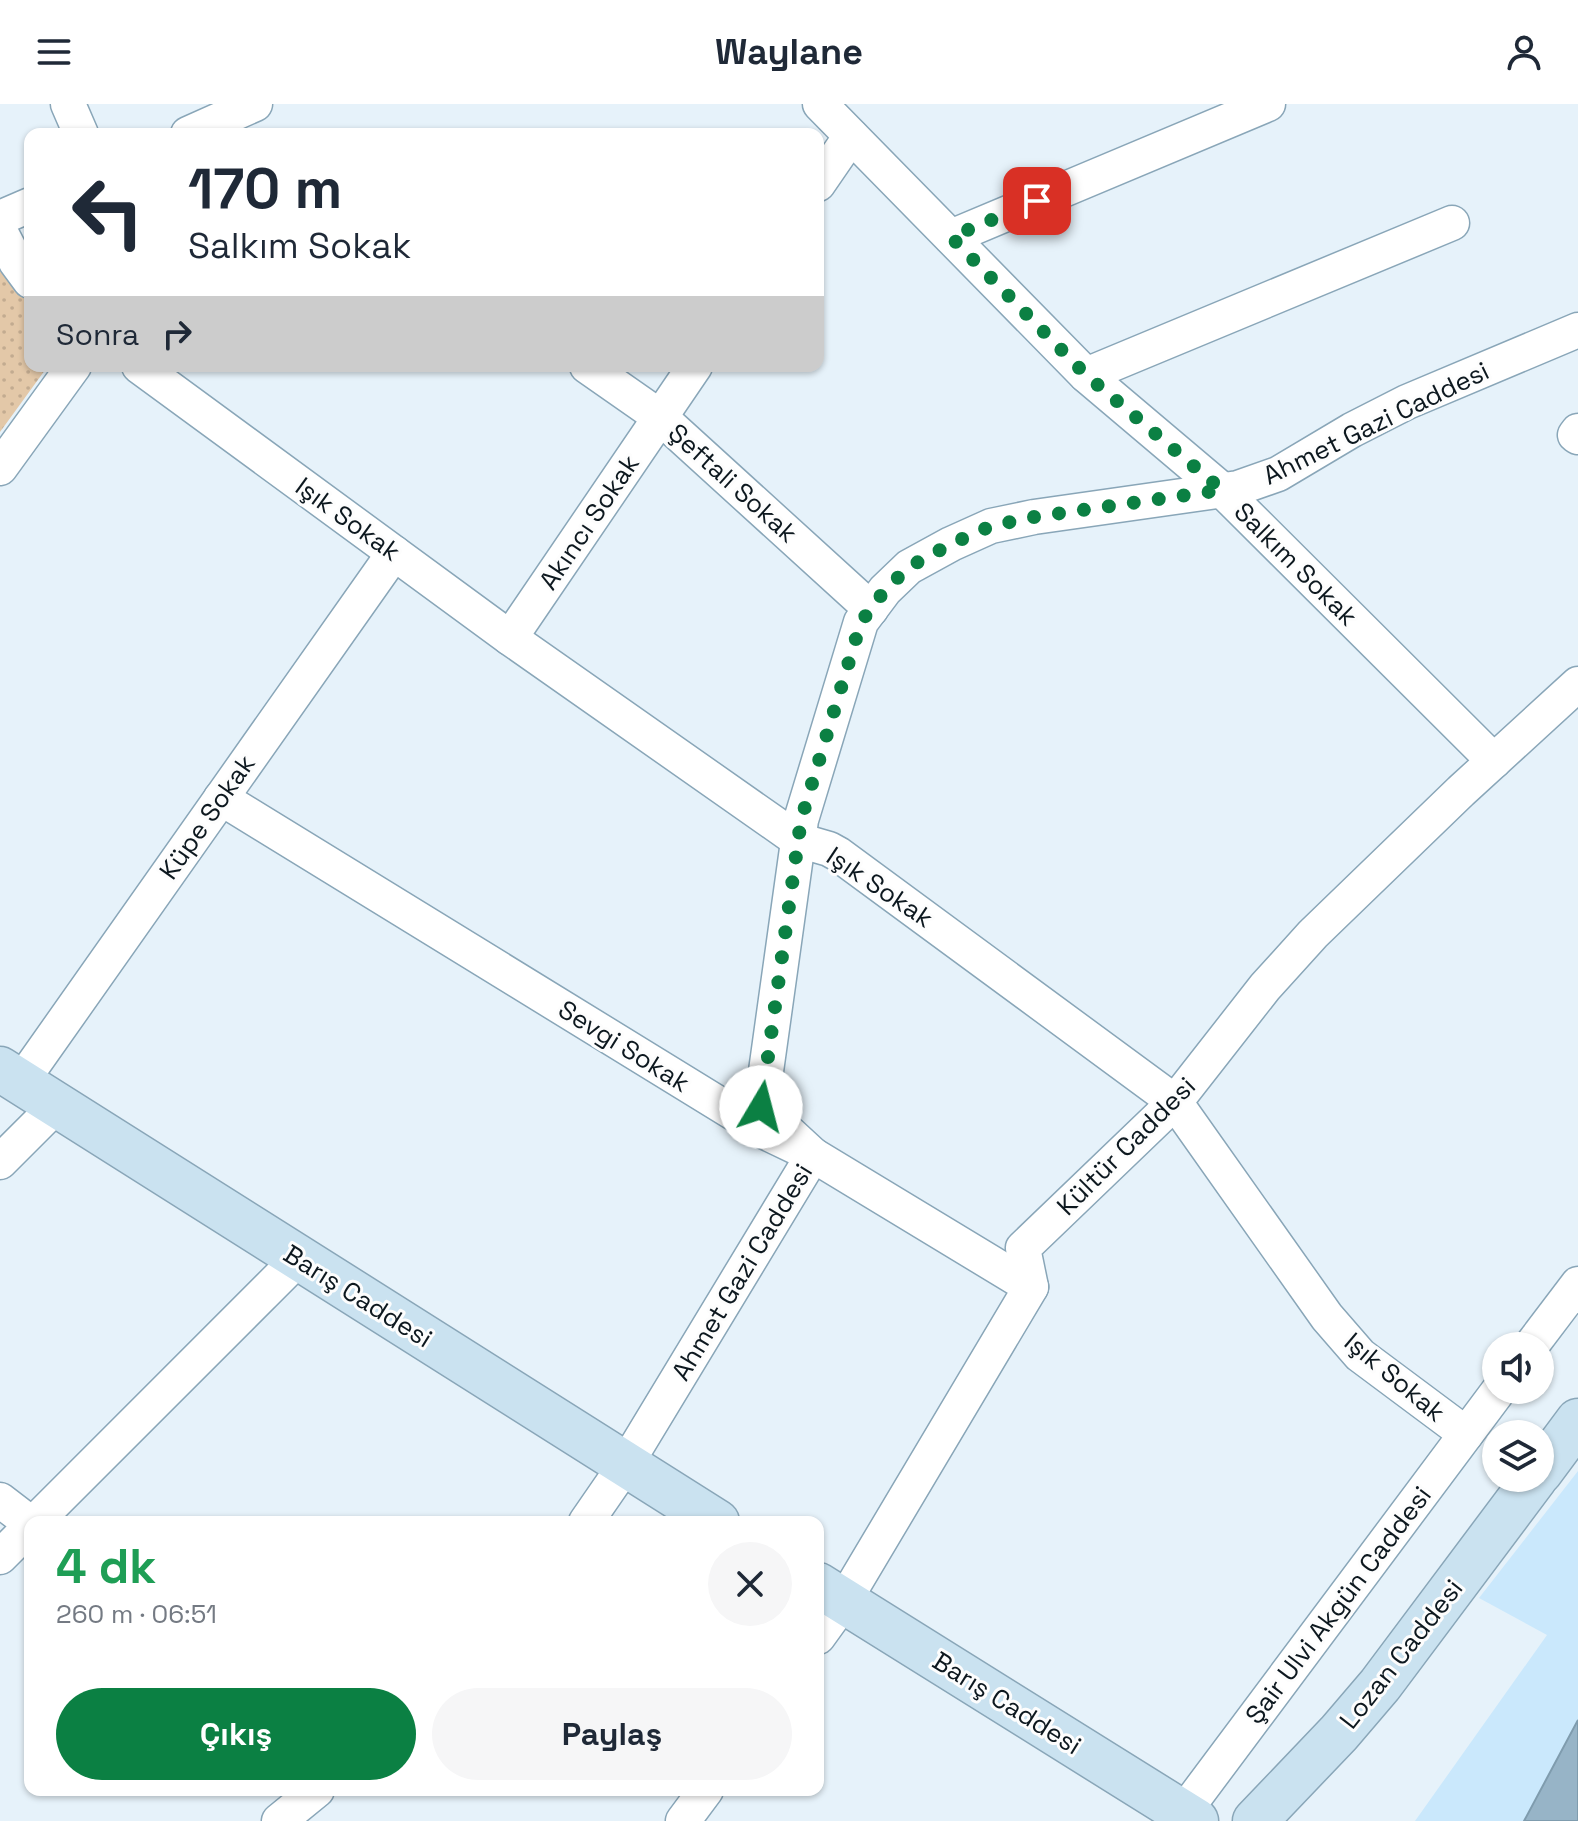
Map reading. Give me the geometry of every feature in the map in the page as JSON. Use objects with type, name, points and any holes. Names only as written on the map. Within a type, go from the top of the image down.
[{"type":"street","points":[[68,104],[78,128]]},
{"type":"street","name":"Salkım Sokak","points":[[820,104],[1086,375],[1222,490],[1494,761]]},
{"type":"street","points":[[951,237],[1268,104]]},
{"type":"street","points":[[210,128],[247,118]]},
{"type":"street","points":[[824,175],[851,136]]},
{"type":"street","points":[[0,218],[24,208]]},
{"type":"street","points":[[1086,375],[1452,223]]},
{"type":"street","points":[[0,231],[24,273]]},
{"type":"street","name":"Ahmet Gazi Caddesi","points":[[590,1516],[626,1464],[813,1155],[761,1107],[801,820],[861,622],[885,590],[909,567],[991,526],[1222,490],[1278,474],[1407,402],[1578,330]]},
{"type":"street","points":[[0,468],[70,372]]},
{"type":"street","name":"Işık Sokak","points":[[147,372],[510,638],[798,840],[829,849],[845,859],[1175,1102],[1335,1327],[1360,1355],[1389,1379],[1466,1434]]},
{"type":"street","name":"Şeftali Sokak","points":[[596,372],[660,417],[871,609]]},
{"type":"street","name":"Akıncı Sokak","points":[[510,638],[691,372]]},
{"type":"street","name":"Küpe Sokak","points":[[10,1076],[221,798],[394,553]]},
{"type":"street","name":"Kültür Caddesi","points":[[1031,1287],[1023,1248],[1175,1102],[1265,987],[1313,934],[1578,684]]},
{"type":"street","name":"Sevgi Sokak","points":[[221,798],[763,1131],[813,1155],[1031,1287]]},
{"type":"street","name":"Barış Caddesi","points":[[10,1076],[708,1516]]},
{"type":"street","points":[[0,1162],[57,1105]]},
{"type":"street","points":[[40,1516],[299,1258]]},
{"type":"street","points":[[1542,1332],[1578,1284]]},
{"type":"street","points":[[824,1617],[831,1593],[1031,1287]]},
{"type":"street","name":"Şair Ulvi Akgün Caddesi","points":[[1185,1819],[1488,1404]]},
{"type":"street","points":[[1554,1453],[1578,1421]]},
{"type":"street","name":"Lozan Caddesi","points":[[1255,1821],[1380,1685],[1525,1492]]},
{"type":"street","points":[[0,1500],[24,1518]]},
{"type":"street","points":[[0,1557],[24,1532]]},
{"type":"street","name":"Barış Caddesi","points":[[831,1593],[1185,1819]]},
{"type":"street","points":[[281,1812],[307,1796]]},
{"type":"street","points":[[683,1821],[702,1796]]},
{"type":"shaded area","points":[[0,271],[24,293],[24,372],[44,372],[0,432]]},
{"type":"shaded area","points":[[1578,1471],[1578,1821],[1415,1821],[1547,1635],[1479,1598]]},
{"type":"building","points":[[1578,1720],[1578,1821],[1524,1821]]},
{"type":"route","points":[[761,1107],[801,820],[861,622],[885,590],[909,567],[991,526],[1222,490],[1086,375],[951,237],[1037,201]]}]
